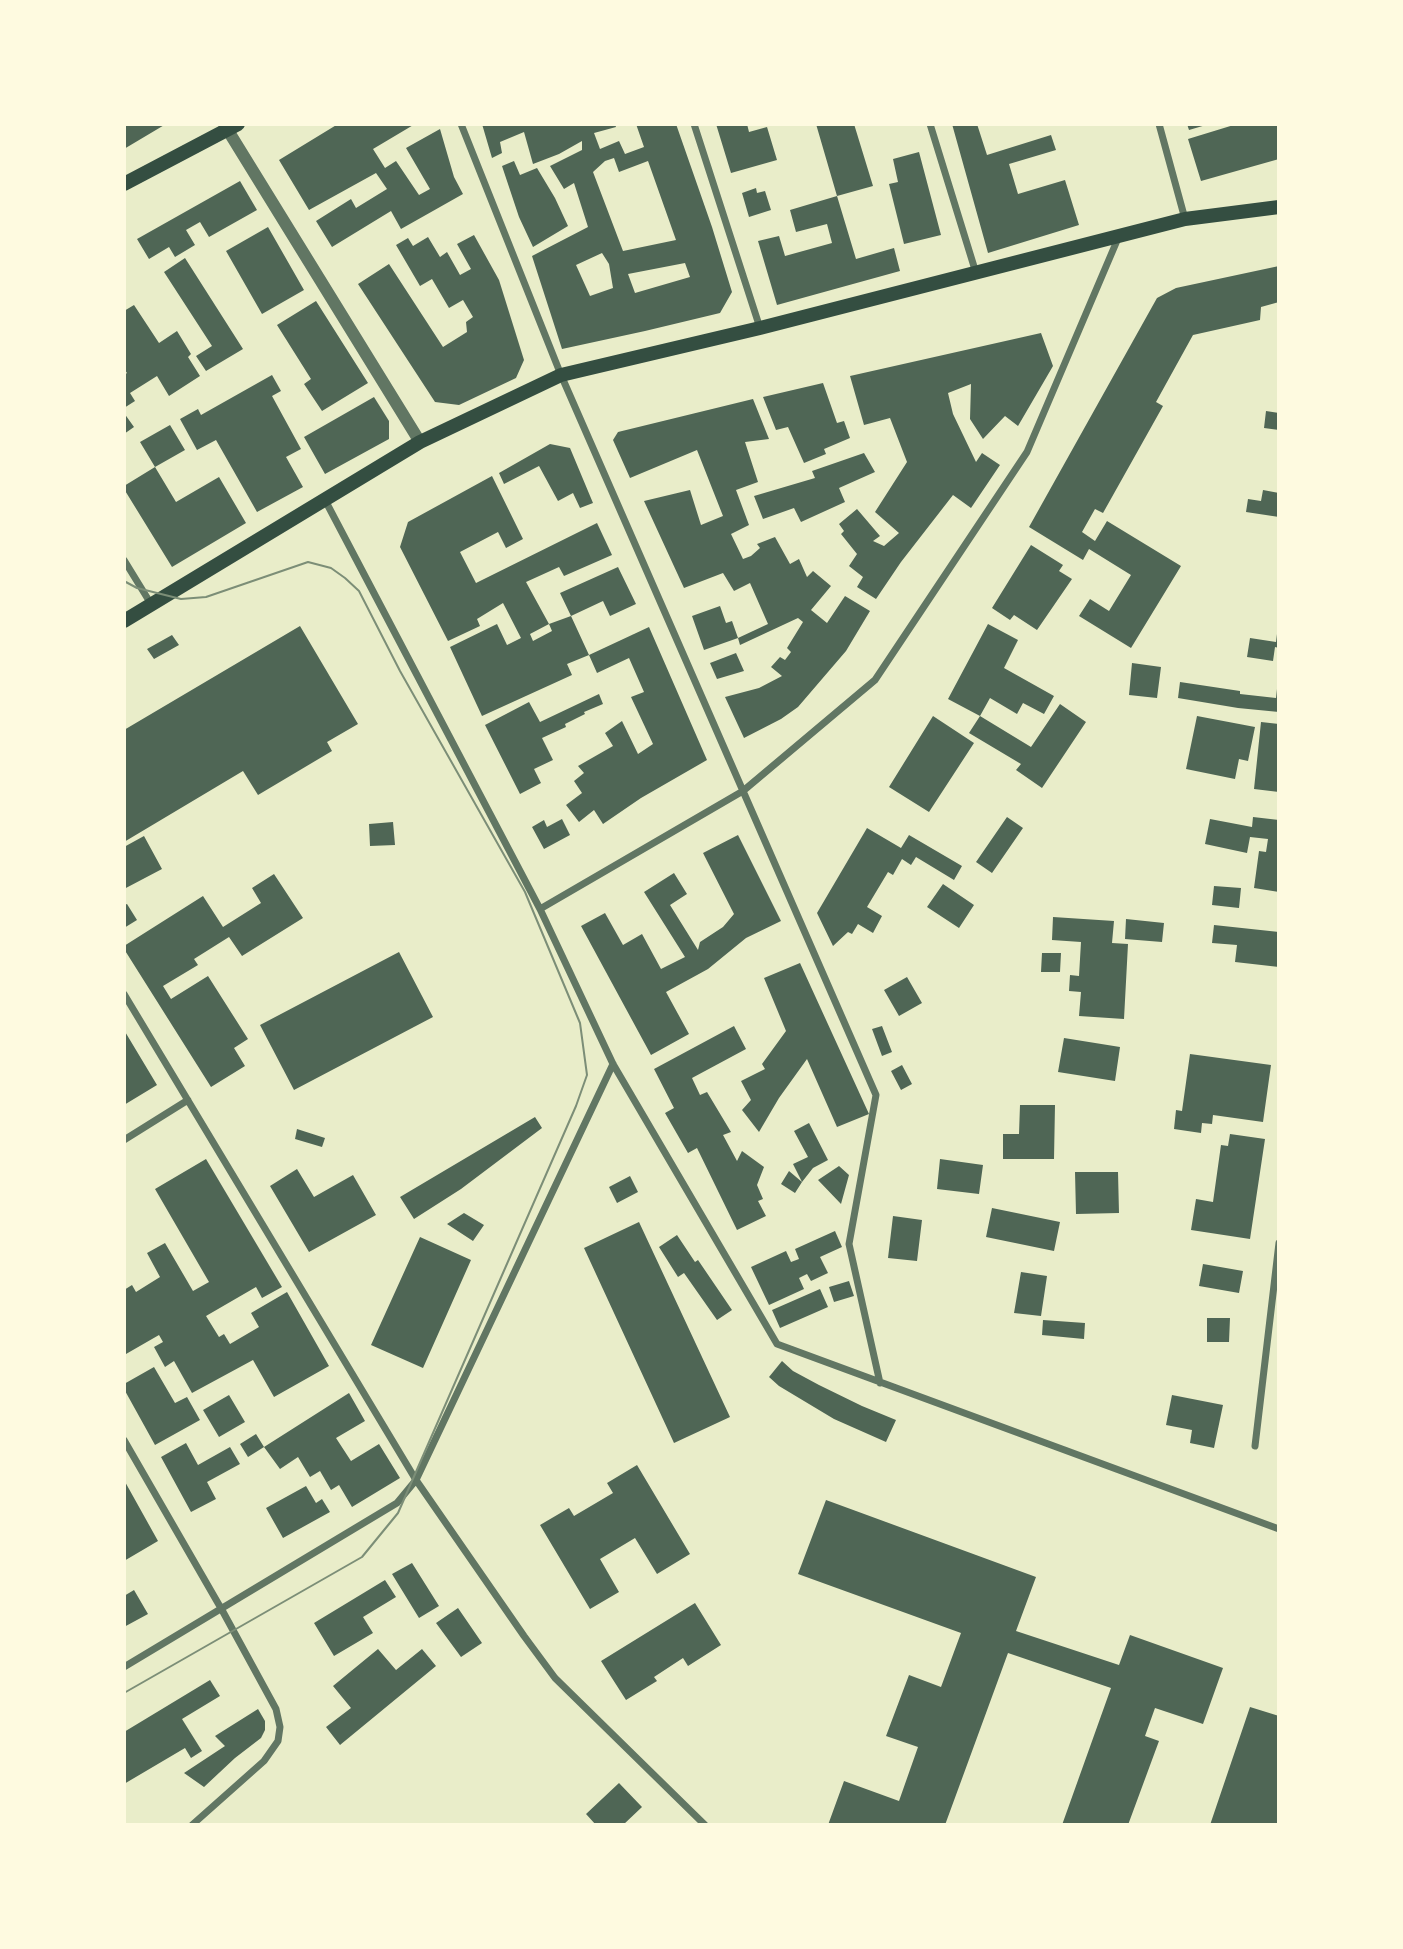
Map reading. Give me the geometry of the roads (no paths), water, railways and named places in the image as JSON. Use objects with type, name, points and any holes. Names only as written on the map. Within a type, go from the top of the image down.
[{"type":"main road","points":[[124,184],[230,126]]},
{"type":"main road","points":[[124,621],[420,442],[561,375],[760,328],[1185,219],[1279,207]]},
{"type":"street","points":[[461,124],[561,375],[876,1095],[849,1244],[880,1383]]},
{"type":"street","points":[[694,124],[760,328]]},
{"type":"street","points":[[930,124],[976,273]]},
{"type":"street","points":[[1158,124],[1185,219]]},
{"type":"street","points":[[230,126],[420,442]]},
{"type":"street","points":[[540,909],[743,791],[875,680],[1027,452],[1120,236]]},
{"type":"street","points":[[325,500],[540,909],[613,1065],[777,1344],[1279,1529]]},
{"type":"street","points":[[124,560],[152,605]]},
{"type":"street","points":[[124,994],[416,1480],[555,1678],[705,1825]]},
{"type":"street","points":[[124,1667],[397,1503],[416,1480],[613,1065]]},
{"type":"street","points":[[124,1140],[187,1100]]},
{"type":"street","points":[[1255,1446],[1279,1243]]},
{"type":"street","points":[[124,1440],[276,1709],[280,1727],[278,1741],[264,1761],[192,1825]]},
{"type":"tram line","points":[[124,581],[137,588],[181,599],[206,597],[308,562],[331,568],[359,591],[400,671],[525,892],[580,1023],[587,1075],[576,1106],[398,1513],[362,1557],[124,1693]]}]
